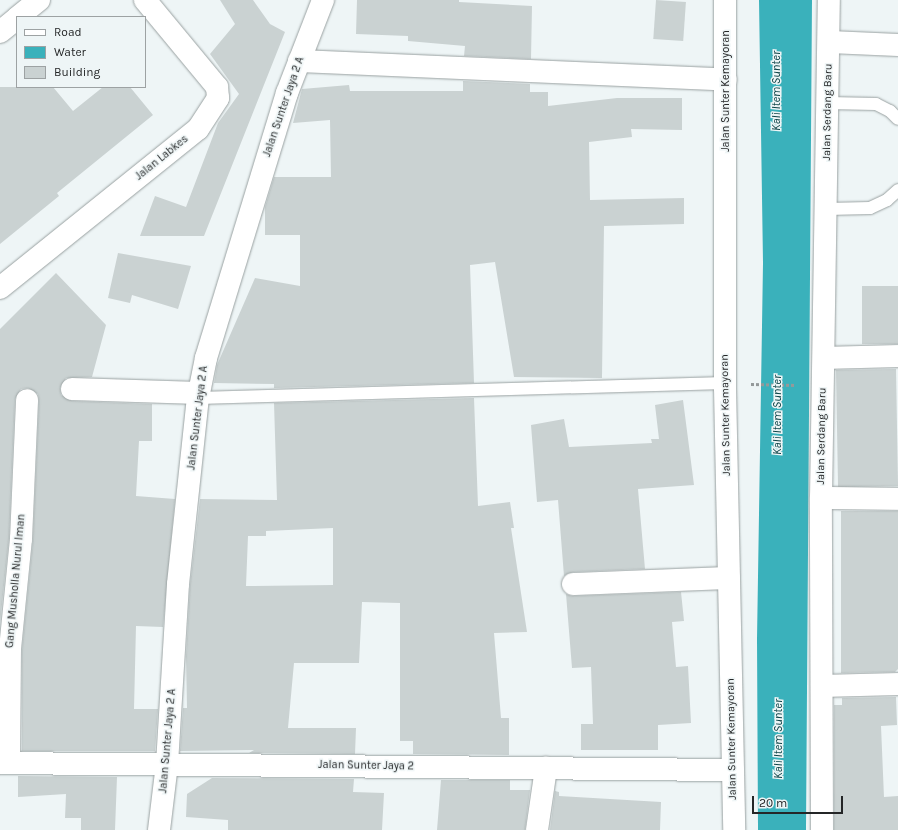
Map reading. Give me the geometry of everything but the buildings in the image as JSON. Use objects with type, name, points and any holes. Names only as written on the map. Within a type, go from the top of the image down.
[{"type":"street","points":[[18,16],[38,0]]},
{"type":"street","name":"Jalan Labkes","points":[[0,288],[198,129],[218,98],[217,87],[144,0]]},
{"type":"street","name":"Jalan Sunter Jaya 2 A","points":[[159,830],[167,764],[178,584],[199,396],[206,358],[287,93],[323,0]]},
{"type":"street","name":"Jalan Sunter Kemayoran","points":[[726,0],[726,80],[736,383],[729,578],[734,830]]},
{"type":"street","name":"Jalan Serdang Baru","points":[[822,830],[821,498],[830,42],[829,0]]},
{"type":"street","points":[[0,32],[16,18]]},
{"type":"street","points":[[830,42],[898,45]]},
{"type":"street","points":[[299,61],[726,80]]},
{"type":"street","points":[[824,358],[898,356]]},
{"type":"street","points":[[72,389],[199,396]]},
{"type":"street","name":"Gang Musholla Nurul Iman","points":[[5,763],[10,650],[21,539],[27,400]]},
{"type":"street","points":[[821,498],[898,499]]},
{"type":"street","points":[[573,584],[729,578]]},
{"type":"street","points":[[822,686],[898,684]]},
{"type":"street","name":"Jalan Sunter Jaya 2","points":[[5,763],[733,770]]},
{"type":"street","points":[[537,830],[546,768]]},
{"type":"lane","points":[[828,103],[876,104],[890,111],[898,119]]},
{"type":"lane","points":[[827,209],[870,208],[887,200],[898,190]]},
{"type":"lane","points":[[199,396],[736,383]]},
{"type":"path","points":[[736,383],[802,385]]},
{"type":"water","name":"Kali Item Sunter","points":[[759,0],[812,0],[806,830],[758,830],[757,639],[763,263]]}]
